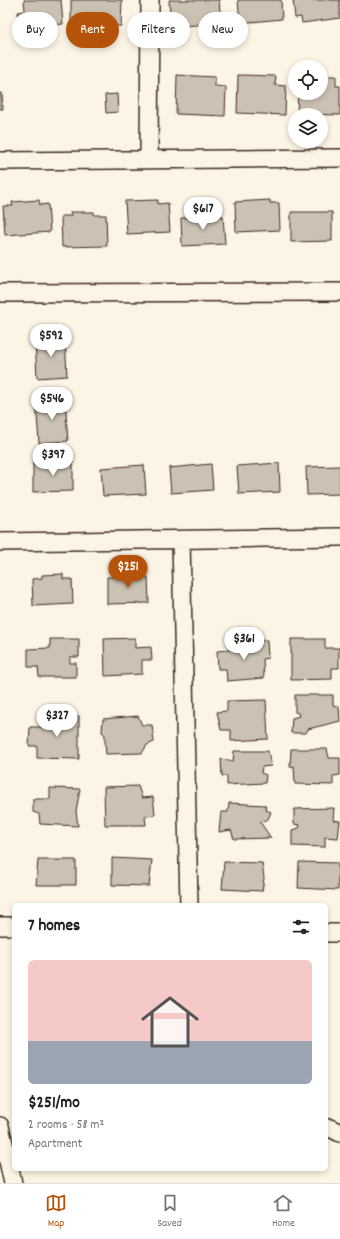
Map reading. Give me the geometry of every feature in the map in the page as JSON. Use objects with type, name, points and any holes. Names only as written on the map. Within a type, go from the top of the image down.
[{"type":"street","points":[[149,160],[150,0]]},
{"type":"street","points":[[0,161],[340,158]]},
{"type":"street","points":[[0,293],[340,292]]},
{"type":"street","points":[[0,542],[340,537]]},
{"type":"street","points":[[181,540],[189,903]]},
{"type":"street","points":[[0,926],[12,926]]},
{"type":"street","points":[[328,933],[340,933]]},
{"type":"street","points":[[0,1126],[11,1159],[13,1183]]},
{"type":"street","points":[[328,1128],[340,1133]]},
{"type":"building","points":[[24,0],[61,0],[63,24],[58,24],[58,12],[18,12],[25,11]]},
{"type":"building","points":[[71,0],[122,0],[121,26],[119,26],[119,12],[71,12]]},
{"type":"building","points":[[169,0],[219,0],[220,12],[198,12],[198,25],[190,25],[190,12],[170,12]]},
{"type":"building","points":[[238,0],[281,0],[282,19],[248,22],[248,12],[239,12]]},
{"type":"building","points":[[293,0],[340,0],[340,18],[302,23],[301,17],[295,18]]},
{"type":"building","points":[[177,75],[215,77],[215,86],[226,87],[225,116],[176,114]]},
{"type":"building","points":[[238,75],[276,76],[275,85],[286,86],[285,115],[237,113]]},
{"type":"building","points":[[328,76],[336,76],[336,86],[340,86],[340,115],[328,115],[328,108],[297,108],[298,100],[328,100]]},
{"type":"building","points":[[0,93],[2,93],[3,109],[0,109]]},
{"type":"building","points":[[117,94],[118,112],[106,113],[105,95]]},
{"type":"building","points":[[39,200],[40,205],[48,204],[50,232],[5,235],[3,206],[13,206],[12,202]]},
{"type":"building","points":[[158,200],[158,204],[168,203],[170,232],[127,234],[125,201]]},
{"type":"building","points":[[270,200],[270,203],[279,203],[280,230],[236,232],[235,202]]},
{"type":"building","points":[[70,212],[94,212],[94,215],[106,215],[107,246],[62,247],[61,216],[71,216]]},
{"type":"building","points":[[291,212],[332,212],[332,241],[291,242]]},
{"type":"building","points":[[223,216],[225,244],[182,246],[181,218]]},
{"type":"building","points":[[65,337],[67,376],[37,378],[35,339]]},
{"type":"building","points":[[65,399],[68,441],[39,443],[36,401]]},
{"type":"building","points":[[73,462],[73,491],[33,492],[33,463]]},
{"type":"building","points":[[279,463],[280,492],[239,494],[237,466]]},
{"type":"building","points":[[211,464],[213,490],[171,493],[169,468]]},
{"type":"building","points":[[144,465],[146,494],[103,496],[101,468]]},
{"type":"building","points":[[340,466],[340,494],[307,495],[306,467]]},
{"type":"building","points":[[118,573],[139,573],[139,577],[148,577],[149,603],[107,604],[107,577],[118,577]]},
{"type":"building","points":[[63,574],[63,579],[72,579],[73,604],[33,606],[32,579],[42,578],[42,575]]},
{"type":"building","points":[[135,638],[135,648],[151,647],[152,660],[142,660],[142,674],[105,676],[104,639]]},
{"type":"building","points":[[50,639],[79,639],[79,657],[70,657],[70,663],[76,663],[76,677],[39,677],[38,667],[28,667],[28,649],[50,648]]},
{"type":"building","points":[[291,639],[325,639],[325,648],[339,648],[339,668],[332,668],[332,679],[291,680]]},
{"type":"building","points":[[267,640],[268,658],[263,659],[264,678],[227,681],[226,669],[218,669],[217,651],[237,649],[237,642]]},
{"type":"building","points":[[295,695],[333,695],[333,705],[339,707],[340,721],[308,729],[306,733],[291,733],[292,718],[299,716],[298,713],[295,712]]},
{"type":"building","points":[[266,700],[268,739],[231,741],[231,730],[221,730],[217,712],[227,711],[227,701]]},
{"type":"building","points":[[49,716],[79,716],[79,759],[37,758],[37,746],[29,746],[30,727],[49,727]]},
{"type":"building","points":[[138,716],[142,725],[152,725],[154,742],[147,745],[142,753],[106,754],[105,735],[102,732],[103,719]]},
{"type":"building","points":[[291,749],[327,749],[329,758],[340,758],[340,775],[333,776],[333,785],[295,784],[294,766],[290,767]]},
{"type":"building","points":[[234,751],[268,751],[271,766],[262,767],[261,773],[266,775],[265,783],[227,785],[227,776],[222,776],[221,759],[233,761]]},
{"type":"building","points":[[138,786],[142,798],[153,797],[155,814],[145,817],[146,825],[105,825],[104,787]]},
{"type":"building","points":[[50,788],[80,789],[76,811],[78,826],[40,824],[39,814],[33,812],[33,799],[50,799]]},
{"type":"building","points":[[229,803],[265,805],[266,810],[271,812],[268,819],[260,822],[271,838],[234,839],[231,830],[219,832],[221,812],[228,812]]},
{"type":"building","points":[[334,808],[333,820],[340,821],[338,838],[325,837],[325,847],[292,846],[292,830],[299,828],[300,825],[294,824],[294,809]]},
{"type":"building","points":[[112,858],[152,860],[149,886],[112,885]]},
{"type":"building","points":[[38,860],[76,860],[76,885],[36,885]]},
{"type":"building","points":[[224,862],[262,863],[264,878],[262,891],[222,889]]},
{"type":"building","points":[[299,862],[338,863],[338,890],[298,888]]}]
